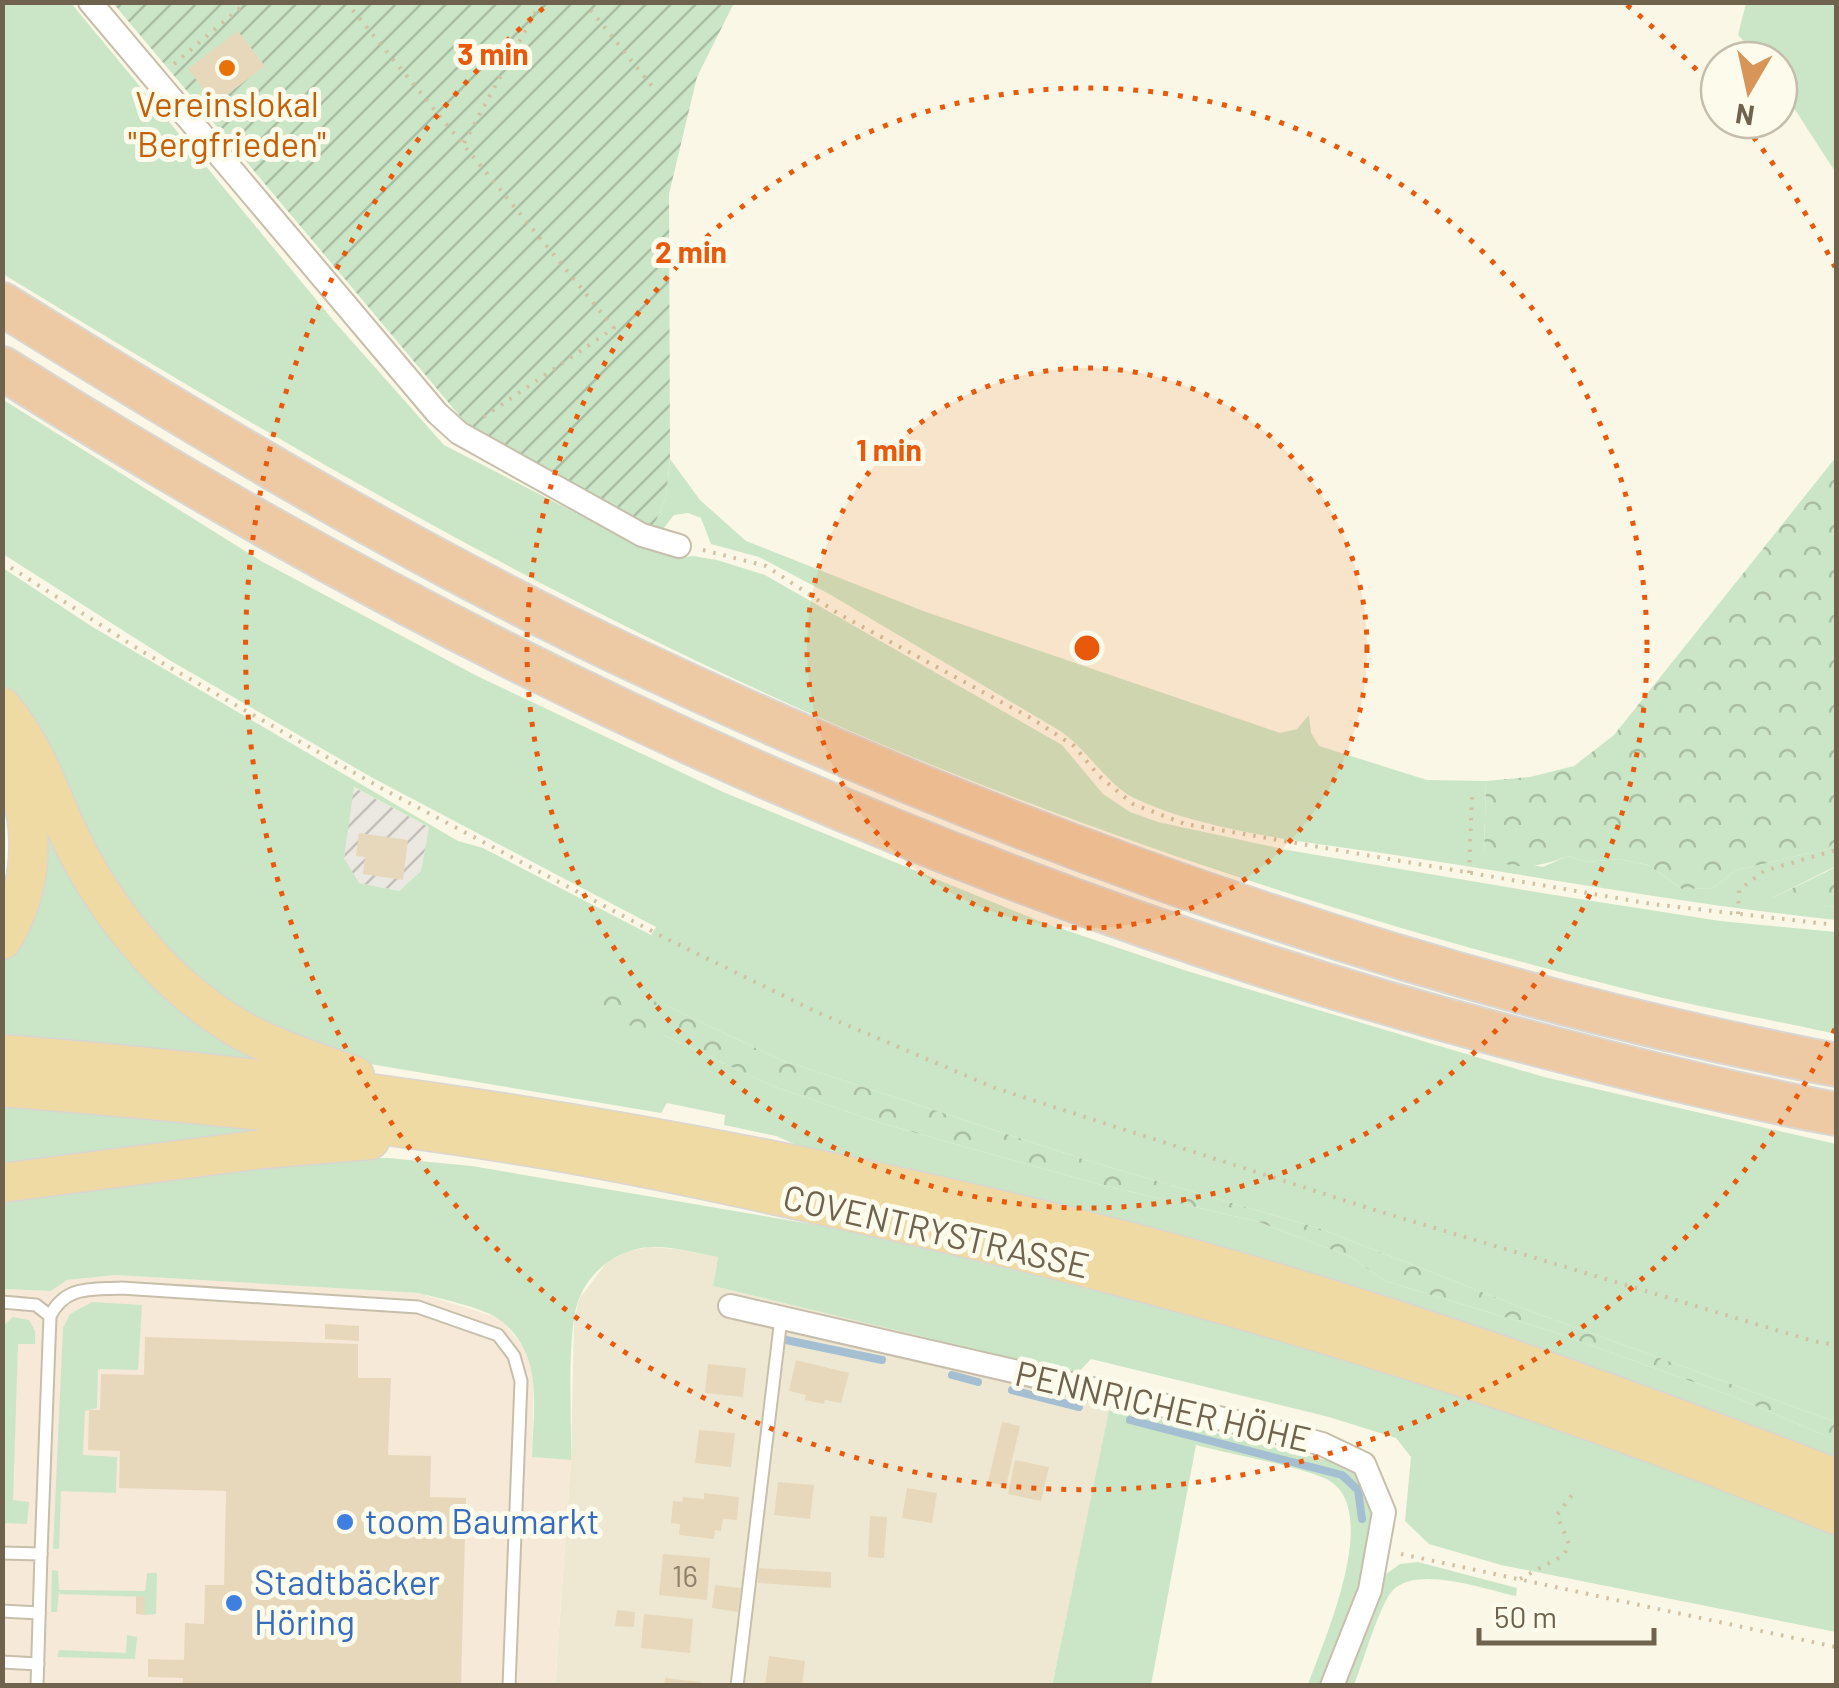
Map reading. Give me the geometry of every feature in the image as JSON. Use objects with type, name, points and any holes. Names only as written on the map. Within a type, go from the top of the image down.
[{"type":"highway","points":[[2,304],[194,422],[408,544],[627,656],[941,794],[1208,894],[1439,966],[1636,1020],[1836,1065]]},
{"type":"highway","points":[[2,368],[349,572],[518,661],[742,767],[900,835],[1032,886],[1301,978],[1611,1064],[1836,1114]]},
{"type":"highway","points":[[2,707],[23,734],[46,776],[78,854],[100,892],[115,915],[182,989],[264,1042],[423,1100]]},
{"type":"highway","points":[[2,752],[14,771],[23,798],[30,848],[22,895],[2,940]]},
{"type":"highway","points":[[2,1054],[241,1076],[423,1100],[793,1164],[1139,1244],[1438,1334],[1630,1399],[1836,1478]]},
{"type":"highway","name":"COVENTRYSTRASSE","points":[[2,1087],[236,1108],[442,1134],[656,1169],[964,1236],[1135,1278],[1431,1366],[1622,1433],[1836,1515]]},
{"type":"highway","points":[[2,1182],[263,1149],[442,1134]]},
{"type":"street","points":[[90,2],[424,398],[459,433],[642,535],[678,546]]},
{"type":"street","name":"PENNRICHER HÖHE","points":[[730,1306],[1322,1444],[1364,1464],[1384,1512],[1370,1590],[1332,1686]]},
{"type":"lane","points":[[37,1686],[50,1316],[60,1299],[78,1291],[121,1288],[418,1307],[498,1335],[514,1356],[521,1380],[509,1686]]},
{"type":"lane","points":[[2,1302],[36,1304],[50,1316]]},
{"type":"lane","points":[[737,1686],[780,1318]]},
{"type":"lane","points":[[2,1553],[41,1554]]},
{"type":"lane","points":[[2,1611],[39,1612]]},
{"type":"lane","points":[[2,1662],[38,1664]]},
{"type":"path","points":[[154,81],[246,2]]},
{"type":"path","points":[[346,2],[614,328],[459,433]]},
{"type":"path","points":[[463,144],[541,2]]},
{"type":"path","points":[[584,2],[656,91]]},
{"type":"path","points":[[678,546],[724,553],[766,566],[839,614],[1030,718],[1074,746],[1100,776],[1134,804],[1184,824],[1652,904],[1836,925]]},
{"type":"path","points":[[2,562],[143,652],[380,788],[663,937],[822,1014],[995,1088],[1386,1214],[1836,1346]]},
{"type":"path","points":[[1469,873],[1472,794]]},
{"type":"path","points":[[1738,914],[1739,890],[1764,871],[1836,850]]},
{"type":"path","points":[[1520,1580],[1564,1555],[1569,1544],[1557,1515],[1572,1494]]},
{"type":"path","points":[[1378,1549],[1836,1647]]},
{"type":"shaded area","points":[[353,787],[429,827],[421,871],[399,891],[358,883],[344,858]]},
{"type":"shaded area","points":[[648,1247],[718,1257],[713,1286],[1116,1383],[1052,1685],[555,1686],[571,1460],[574,1321],[579,1299],[607,1262]]},
{"type":"shaded area","points":[[115,1275],[419,1293],[499,1318],[529,1353],[534,1380],[532,1457],[571,1460],[555,1685],[3,1686],[3,1289],[51,1291],[67,1280]]},
{"type":"green space","points":[[2,3],[71,3],[333,320],[444,445],[646,549],[677,558],[717,560],[765,575],[1062,745],[1103,794],[1130,812],[1158,822],[1287,850],[1548,894],[1720,921],[1836,932],[1836,1034],[1656,996],[1458,944],[1288,893],[1035,805],[828,721],[706,665],[467,544],[350,479],[3,274]]},
{"type":"green space","points":[[113,3],[734,3],[697,77],[669,194],[670,459],[666,498],[650,534],[469,427]]},
{"type":"green space","points":[[1746,3],[1836,3],[1836,173],[1799,116],[1799,40],[1743,40],[1738,35]]},
{"type":"green space","points":[[2,399],[261,561],[479,677],[723,792],[1044,923],[1187,971],[1544,1077],[1836,1144],[1836,1422],[1533,1312],[1321,1229],[1092,1162],[781,1060],[663,1004],[663,1035],[775,1087],[884,1124],[1094,1183],[1259,1222],[1351,1257],[1385,1281],[1554,1332],[1732,1396],[1836,1440],[1836,1464],[822,1156],[776,1136],[724,1125],[725,1115],[667,1103],[661,1113],[334,1058],[235,1017],[122,908],[14,697],[3,688],[3,568],[91,626],[458,841],[483,848],[651,935],[656,927],[371,777],[171,661],[3,554]],"holes":[[[354,787],[429,827],[421,871],[399,891],[359,883],[344,858]]]},
{"type":"green space","points":[[1836,457],[1836,841],[1827,849],[1737,870],[1713,888],[1682,889],[1648,865],[1618,859],[1587,862],[1568,856],[1526,866],[1484,856],[1486,781],[1530,777],[1574,766],[1614,735]]},
{"type":"green space","points":[[670,459],[700,500],[746,541],[923,611],[1280,733],[1297,729],[1309,715],[1311,733],[1319,746],[1427,780],[1486,781],[1484,855],[1543,867],[1568,856],[1587,862],[1618,859],[1648,865],[1682,889],[1713,888],[1737,870],[1827,849],[1836,841],[1836,866],[1772,898],[1836,907],[1836,920],[1268,836],[1165,811],[1125,792],[1062,732],[831,595],[759,557],[711,544],[701,518],[688,513],[674,515],[663,529],[650,534],[666,498]]},
{"type":"green space","points":[[3,722],[70,861],[290,1063],[3,1045],[3,956],[16,932]]},
{"type":"green space","points":[[1836,866],[1836,907],[1770,899],[1828,871]]},
{"type":"green space","points":[[613,988],[663,1004],[781,1060],[1092,1162],[1321,1229],[1533,1312],[1836,1422],[1836,1440],[1732,1396],[1554,1332],[1385,1281],[1351,1257],[1259,1222],[1094,1183],[884,1124],[775,1087],[663,1035],[567,1007]]},
{"type":"green space","points":[[2,1102],[344,1136],[3,1174]]},
{"type":"green space","points":[[388,1158],[472,1166],[805,1223],[869,1228],[980,1252],[1441,1384],[1836,1532],[1836,1632],[1501,1565],[1429,1544],[1405,1521],[1411,1457],[1396,1438],[1329,1417],[1091,1359],[1077,1374],[713,1286],[718,1257],[684,1250],[650,1247],[627,1252],[598,1270],[584,1289],[572,1332],[571,1460],[532,1457],[533,1383],[524,1349],[500,1320],[461,1304],[419,1293],[115,1275],[67,1280],[51,1291],[3,1289],[3,1193],[282,1159]]},
{"type":"green space","points":[[92,1302],[142,1305],[138,1370],[98,1369],[97,1408],[85,1411],[83,1455],[117,1457],[116,1493],[61,1491],[59,1549],[53,1549],[63,1328],[70,1314]]},
{"type":"green space","points":[[13,1317],[29,1320],[35,1331],[35,1344],[18,1344],[13,1500],[29,1502],[27,1524],[3,1523],[2,1327]]},
{"type":"green space","points":[[1109,1411],[1126,1411],[1342,1464],[1360,1475],[1372,1512],[1369,1552],[1322,1685],[1308,1685],[1345,1575],[1350,1515],[1342,1493],[1324,1478],[1310,1473],[1196,1445],[1151,1685],[1052,1686]]},
{"type":"green space","points":[[1418,1562],[1517,1588],[1516,1596],[1452,1581],[1418,1579],[1404,1583],[1388,1597],[1354,1685],[1342,1686],[1383,1576],[1400,1564]]},
{"type":"green space","points":[[52,1570],[58,1571],[59,1590],[145,1591],[147,1573],[157,1573],[156,1614],[145,1615],[145,1597],[59,1591],[57,1612],[51,1612]]},
{"type":"green space","points":[[127,1635],[137,1637],[135,1659],[57,1657],[59,1650],[126,1653]]},
{"type":"building","name":"Vereinslokal \"Bergfrieden\"","points":[[238,31],[265,66],[215,104],[188,69]]},
{"type":"building","points":[[359,833],[408,840],[403,880],[363,874],[365,857],[356,856]]},
{"type":"building","points":[[325,1324],[359,1326],[359,1341],[325,1339]]},
{"type":"building","name":"toom Baumarkt","points":[[145,1337],[358,1344],[358,1378],[391,1378],[388,1455],[431,1456],[430,1497],[466,1498],[461,1686],[182,1686],[183,1678],[148,1677],[148,1659],[184,1660],[185,1623],[204,1624],[205,1585],[224,1585],[226,1491],[119,1488],[120,1451],[88,1450],[89,1410],[100,1410],[101,1374],[144,1375]]},
{"type":"building","points":[[796,1360],[849,1373],[841,1403],[805,1400],[806,1395],[789,1391]]},
{"type":"building","points":[[708,1364],[746,1368],[743,1397],[705,1393]]},
{"type":"building","points":[[1002,1422],[1020,1426],[1006,1486],[988,1482]]},
{"type":"building","points":[[699,1430],[735,1433],[731,1467],[695,1463]]},
{"type":"building","points":[[1015,1460],[1049,1467],[1041,1501],[1008,1494]]},
{"type":"building","points":[[778,1482],[814,1485],[810,1519],[774,1515]]},
{"type":"building","points":[[907,1488],[937,1493],[932,1523],[902,1518]]},
{"type":"building","points":[[704,1493],[739,1497],[737,1520],[723,1519],[721,1531],[715,1530],[714,1539],[679,1535],[680,1524],[671,1523],[673,1501],[682,1502],[683,1497],[704,1499]]},
{"type":"building","points":[[870,1516],[887,1517],[884,1558],[868,1557]]},
{"type":"building","points":[[663,1554],[710,1558],[707,1600],[659,1595]]},
{"type":"building","points":[[758,1568],[831,1572],[831,1588],[758,1583]]},
{"type":"building","points":[[715,1585],[741,1588],[738,1612],[712,1608]]},
{"type":"building","points":[[136,1596],[145,1597],[145,1615],[136,1614]]},
{"type":"building","points":[[617,1610],[635,1612],[634,1627],[615,1626]]},
{"type":"building","points":[[644,1614],[693,1619],[690,1653],[641,1648]]},
{"type":"building","points":[[769,1656],[805,1661],[802,1686],[765,1686]]},
{"type":"building","points":[[665,1678],[701,1682],[701,1686],[664,1686]]},
{"type":"waterway","points":[[786,1340],[882,1360]]},
{"type":"waterway","points":[[952,1375],[978,1382]]},
{"type":"waterway","points":[[1012,1390],[1079,1407]]},
{"type":"waterway","points":[[1130,1420],[1342,1475],[1358,1490],[1362,1519]]},
{"type":"place","name":"Vereinslokal \"Bergfrieden\"","points":[[227,68]]},
{"type":"place","name":"toom Baumarkt","points":[[345,1522]]},
{"type":"place","name":"Stadtbäcker Höring","points":[[234,1603]]}]
